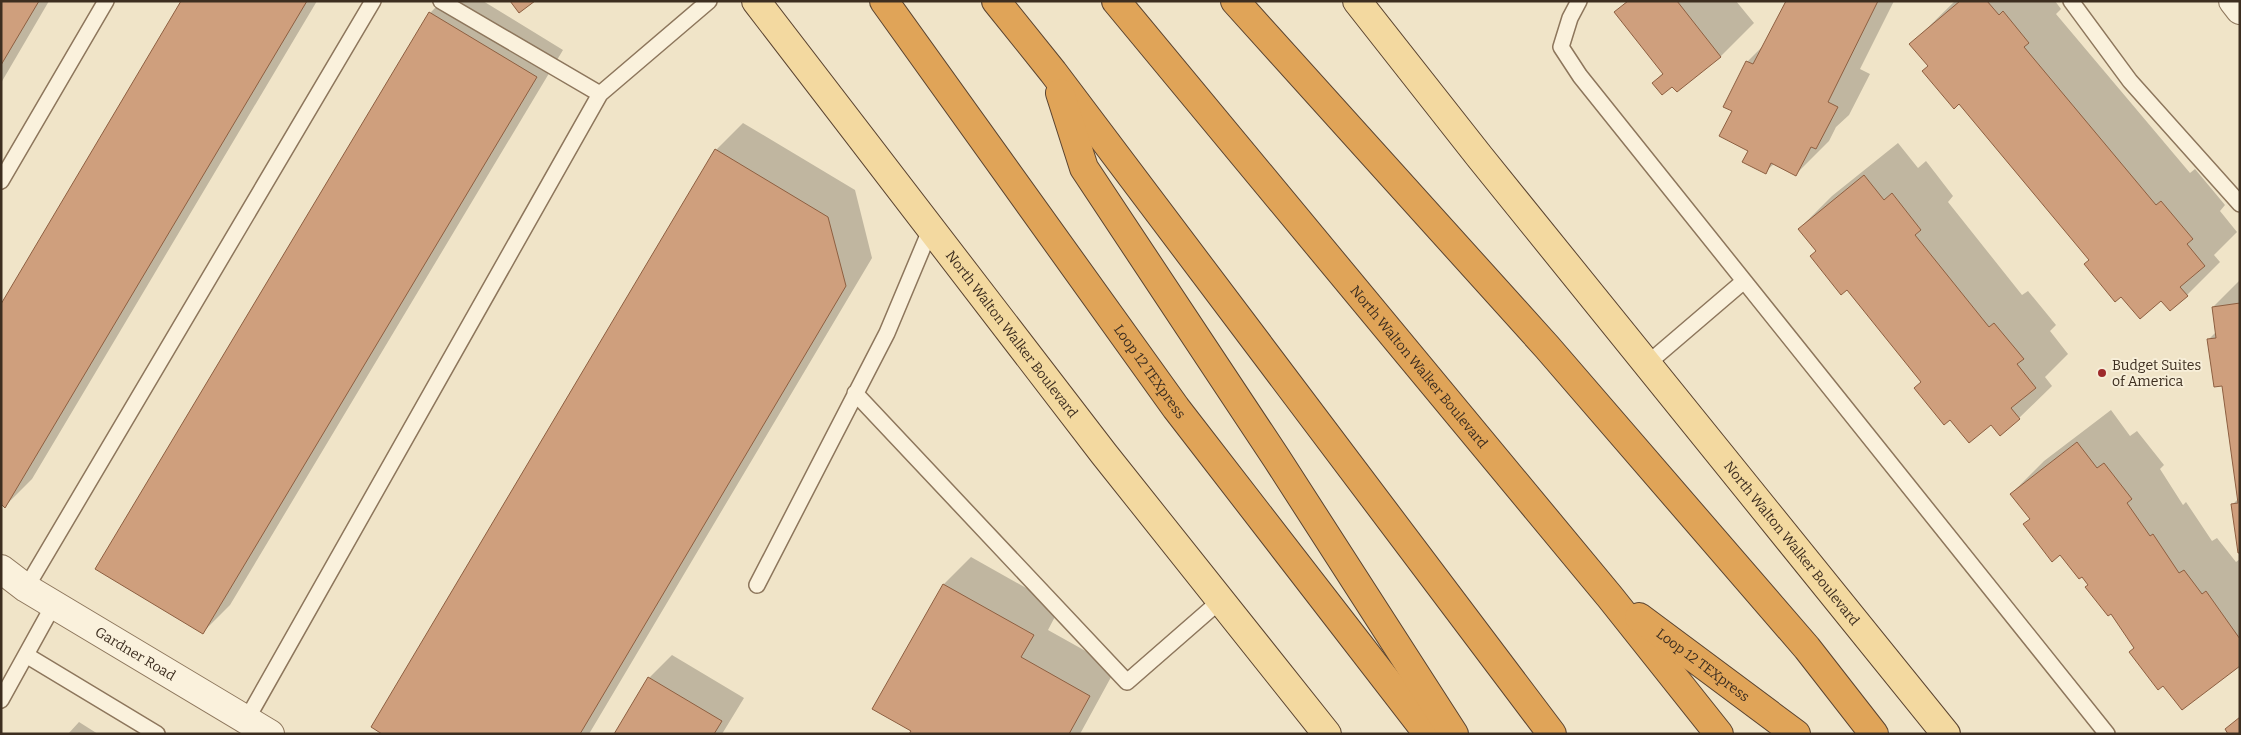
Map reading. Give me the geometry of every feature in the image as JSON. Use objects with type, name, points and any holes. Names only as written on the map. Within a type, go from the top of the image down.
[{"type":"highway","name":"Loop 12 TEXpress","points":[[884,1],[1176,408],[1428,734]]},
{"type":"highway","points":[[996,1],[1053,72],[1552,734]]},
{"type":"highway","name":"North Walton Walker Boulevard","points":[[1116,1],[1610,597],[1719,734]]},
{"type":"highway","points":[[1235,1],[1547,347],[1807,648],[1874,734]]},
{"type":"highway","points":[[1053,72],[1084,168],[1277,460],[1454,734]]},
{"type":"highway","name":"Loop 12 TEXpress","points":[[1610,597],[1796,734]]},
{"type":"main road","name":"North Walton Walker Boulevard","points":[[756,1],[1104,454],[1327,734]]},
{"type":"main road","name":"North Walton Walker Boulevard","points":[[1357,1],[1479,156],[1946,734]]},
{"type":"street","points":[[2233,1],[2240,10]]},
{"type":"street","name":"Gardner Road","points":[[1,569],[26,588],[270,734]]},
{"type":"lane","points":[[1,181],[106,1]]},
{"type":"lane","points":[[26,588],[373,1]]},
{"type":"lane","points":[[441,1],[600,94]]},
{"type":"lane","points":[[247,719],[600,94],[709,1]]},
{"type":"lane","points":[[1579,1],[1570,18],[1561,47],[1580,76],[2107,734]]},
{"type":"lane","points":[[2071,1],[2130,81],[2240,204]]},
{"type":"lane","points":[[757,585],[886,333],[931,228]]},
{"type":"lane","points":[[1647,364],[1744,281]]},
{"type":"lane","points":[[855,393],[1127,682],[1221,600]]},
{"type":"lane","points":[[1,700],[54,604]]},
{"type":"lane","points":[[26,655],[157,734]]},
{"type":"building","points":[[1,1],[39,1],[1,65]]},
{"type":"building","points":[[181,1],[307,1],[5,508],[1,504],[1,304]]},
{"type":"building","points":[[510,1],[535,1],[519,13]]},
{"type":"building","points":[[1628,1],[1677,1],[1721,57],[1677,92],[1672,87],[1662,95],[1652,83],[1663,74],[1614,12]]},
{"type":"building","points":[[1786,1],[1878,1],[1828,102],[1838,107],[1816,149],[1811,147],[1796,176],[1771,163],[1766,174],[1742,162],[1748,151],[1719,136],[1732,111],[1723,107],[1746,61],[1753,64]]},
{"type":"building","points":[[1960,1],[1987,1],[1999,15],[2003,11],[2029,43],[2024,47],[2156,205],[2161,201],[2193,239],[2187,244],[2205,266],[2180,287],[2188,296],[2170,311],[2161,301],[2140,319],[2121,297],[2115,302],[2084,264],[2089,260],[1959,104],[1954,109],[1922,71],[1928,66],[1909,44]]},
{"type":"building","points":[[429,12],[537,77],[203,634],[95,569]]},
{"type":"building","points":[[715,149],[828,217],[846,286],[580,734],[382,734],[371,727]]},
{"type":"building","points":[[1864,175],[1884,200],[1892,193],[1921,230],[1915,235],[1989,327],[1994,323],[2024,359],[2017,364],[2036,388],[2011,408],[2020,419],[2000,436],[1991,425],[1969,443],[1950,420],[1944,425],[1914,388],[1921,382],[1847,290],[1841,295],[1810,256],[1816,251],[1798,229]]},
{"type":"building","points":[[2240,303],[2240,553],[2238,553],[2231,504],[2238,503],[2222,386],[2214,387],[2207,339],[2216,338],[2212,307]]},
{"type":"building","points":[[2077,442],[2097,468],[2104,463],[2132,499],[2127,503],[2150,536],[2153,534],[2179,573],[2184,570],[2202,594],[2206,591],[2240,639],[2240,666],[2182,710],[2163,686],[2158,690],[2129,652],[2134,648],[2111,614],[2108,616],[2085,587],[2088,585],[2082,577],[2079,579],[2060,555],[2052,562],[2023,524],[2030,519],[2010,494]]},
{"type":"building","points":[[943,584],[1034,635],[1021,657],[1090,696],[1069,734],[909,734],[911,731],[872,709]]},
{"type":"building","points":[[648,677],[722,721],[714,734],[614,734]]},
{"type":"building","points":[[2240,717],[2240,734],[2228,734],[2225,729]]},
{"type":"place","name":"Budget Suites of America","points":[[2102,373]]}]
